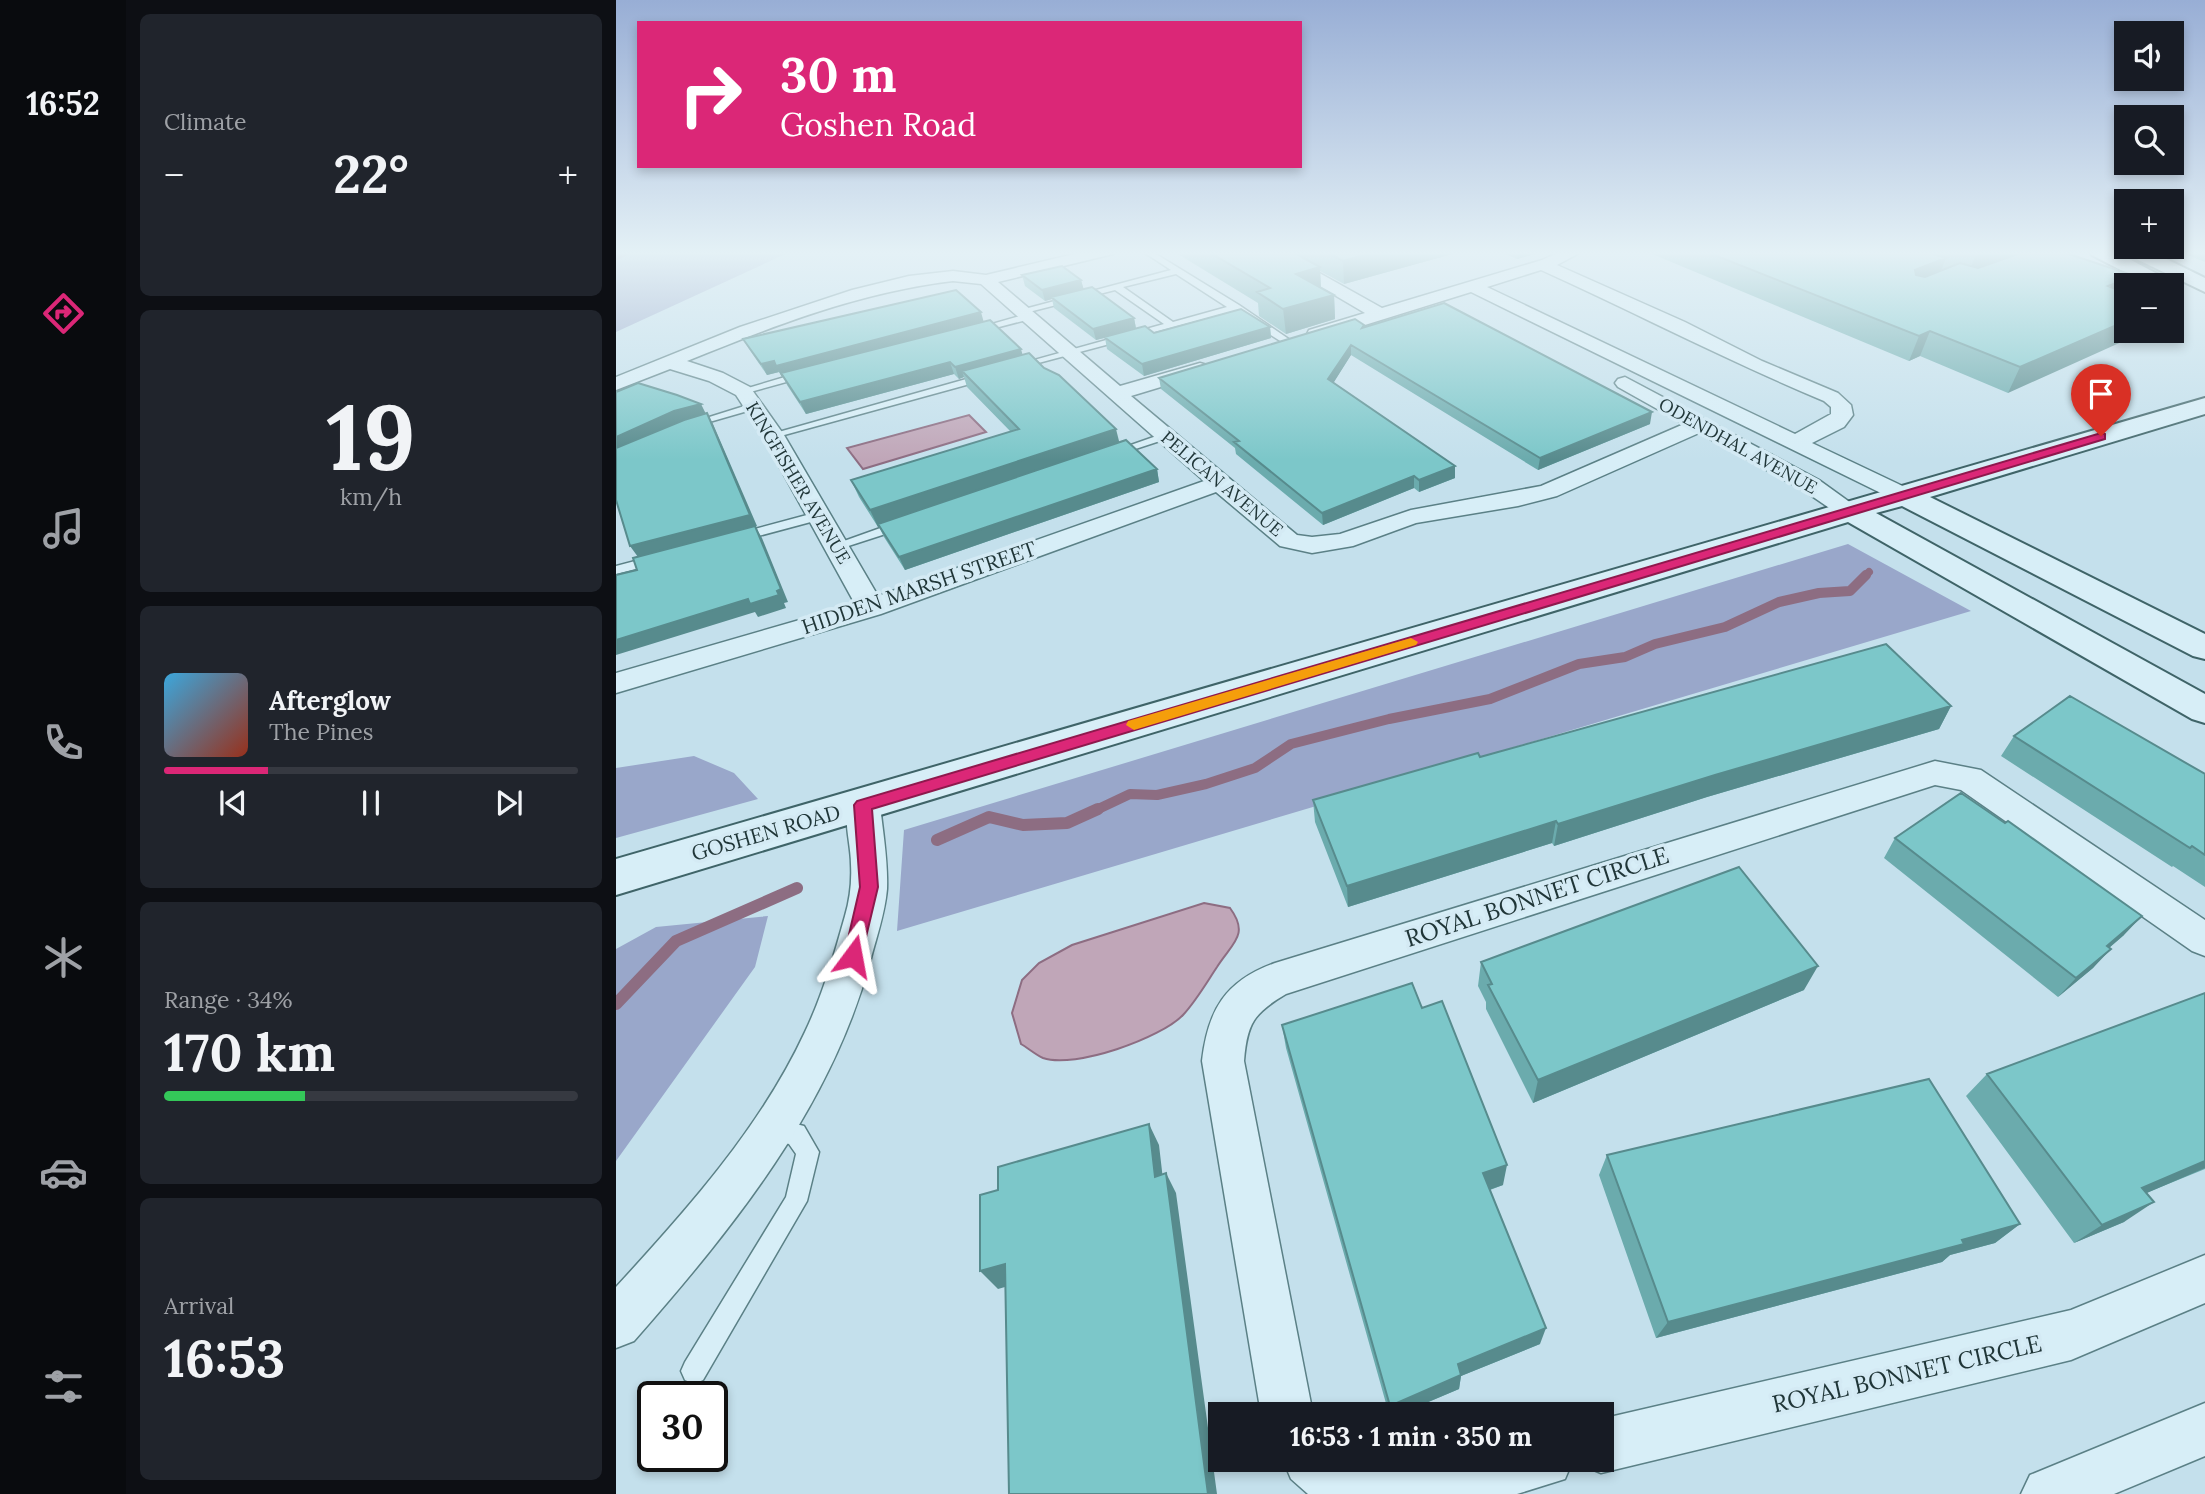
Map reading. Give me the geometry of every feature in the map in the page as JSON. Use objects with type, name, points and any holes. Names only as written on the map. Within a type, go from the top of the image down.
[{"type":"street","points":[[616,384],[780,321]]},
{"type":"street","name":"PELICAN AVENUE","points":[[1032,321],[1218,484],[1289,541],[1312,545],[1344,541],[1370,529],[1411,517],[1518,499],[1549,491],[1701,424]]},
{"type":"street","points":[[1262,350],[1357,321]]},
{"type":"street","name":"ODENDHAL AVENUE","points":[[1503,321],[1811,485],[1853,492]]},
{"type":"street","name":"ODENDHAL AVENUE","points":[[1544,321],[1796,443],[1853,492],[2205,710]]},
{"type":"street","points":[[1667,321],[1755,365],[1818,391],[1841,405],[1842,415],[1836,422],[1796,443]]},
{"type":"street","name":"KINGFISHER AVENUE","points":[[669,362],[716,377],[748,398],[773,435],[871,608]]},
{"type":"street","points":[[1116,394],[1222,362]]},
{"type":"street","name":"GOSHEN ROAD","points":[[616,877],[863,805],[1853,492],[1903,495],[2205,406]]},
{"type":"street","name":"HIDDEN MARSH STREET","points":[[616,683],[871,608],[1218,484]]},
{"type":"street","points":[[1903,495],[2205,648]]},
{"type":"street","name":"ROYAL BONNET CIRCLE","points":[[1285,1402],[1223,1061],[1224,1036],[1231,1013],[1248,995],[1275,980],[1935,773],[1969,779],[2205,940]]},
{"type":"street","points":[[616,1323],[685,1249],[772,1129],[828,1028],[853,956],[869,887],[863,805]]},
{"type":"street","name":"ROYAL BONNET CIRCLE","points":[[1614,1443],[2071,1335],[2205,1279]]},
{"type":"street","points":[[2049,1494],[2205,1429]]},
{"type":"street","points":[[1324,1472],[1334,1481],[1371,1494]]},
{"type":"street","points":[[1390,1494],[1415,1491],[1495,1472]]},
{"type":"lane","points":[[963,333],[1002,321]]},
{"type":"lane","points":[[1166,321],[1172,325]]},
{"type":"lane","points":[[1006,371],[1187,321]]},
{"type":"lane","points":[[1257,321],[1289,342]]},
{"type":"lane","points":[[685,426],[820,370]]},
{"type":"lane","points":[[773,435],[993,375]]},
{"type":"lane","points":[[1099,458],[1165,436]]},
{"type":"lane","points":[[724,541],[818,516]]},
{"type":"lane","points":[[836,546],[915,520]]},
{"type":"lane","points":[[616,570],[670,556]]},
{"type":"lane","points":[[694,1371],[796,1202],[808,1152],[796,1134],[772,1129]]},
{"type":"shaded area","points":[[616,321],[641,321],[616,332]]},
{"type":"shaded area","points":[[969,415],[986,432],[863,469],[847,448]]},
{"type":"shaded area","points":[[1848,544],[1971,611],[897,931],[904,830]]},
{"type":"shaded area","points":[[694,756],[734,773],[758,799],[616,838],[616,768]]},
{"type":"shaded area","points":[[1204,903],[1230,908],[1239,925],[1239,932],[1197,998],[1172,1024],[1137,1042],[1075,1059],[1043,1058],[1021,1044],[1012,1013],[1022,980],[1039,963],[1072,945]]},
{"type":"shaded area","points":[[768,916],[755,967],[616,1161],[616,949],[656,927]]},
{"type":"building","points":[[822,321],[948,321],[776,366],[774,361],[761,364],[743,339]]},
{"type":"building","points":[[987,321],[991,321],[1021,349],[955,367],[950,362],[800,402],[781,373]]},
{"type":"building","points":[[1082,321],[1124,321],[1093,329]]},
{"type":"building","points":[[1199,321],[1260,321],[1270,327],[1142,364],[1104,337],[1145,326],[1154,333]]},
{"type":"building","points":[[1349,321],[1358,321],[1364,325],[1362,328],[1386,321],[1478,321],[1652,412],[1540,458],[1351,345],[1328,379],[1455,466],[1419,480],[1414,476],[1322,513],[1234,442],[1239,441],[1159,378]]},
{"type":"building","points":[[1880,321],[2114,321],[2114,326],[2020,367],[1930,331],[1919,336]]},
{"type":"building","points":[[1029,353],[1044,368],[1059,375],[1116,429],[870,510],[851,480],[1019,429],[962,371]]},
{"type":"building","points":[[638,383],[701,404],[674,411],[616,437],[616,392]]},
{"type":"building","points":[[707,413],[750,515],[630,546],[616,500],[616,448]]},
{"type":"building","points":[[1126,440],[1157,469],[899,557],[878,524]]},
{"type":"building","points":[[755,526],[781,589],[777,591],[779,595],[750,604],[748,599],[616,640],[616,575],[637,570],[633,558]]},
{"type":"building","points":[[1886,644],[1951,706],[1558,824],[1556,821],[1347,886],[1313,800],[1478,753],[1480,757]]},
{"type":"building","points":[[2070,696],[2205,774],[2205,855],[2014,736]]},
{"type":"building","points":[[1961,793],[2005,823],[2008,821],[2142,916],[2107,946],[2111,949],[2076,978],[1895,838]]},
{"type":"building","points":[[1739,867],[1818,966],[1538,1080],[1488,985],[1492,984],[1481,962]]},
{"type":"building","points":[[1412,983],[1422,1008],[1442,1001],[1507,1165],[1483,1173],[1546,1328],[1458,1364],[1461,1375],[1399,1402],[1389,1402],[1282,1025]]},
{"type":"building","points":[[2205,993],[2205,1161],[2142,1188],[2154,1202],[2102,1225],[1987,1074]]},
{"type":"building","points":[[1929,1079],[2020,1224],[1962,1240],[1964,1244],[1668,1322],[1607,1155]]},
{"type":"building","points":[[1149,1124],[1155,1177],[1166,1173],[1208,1494],[1009,1494],[1005,1264],[980,1271],[980,1195],[998,1190],[998,1167]]},
{"type":"waterway","points":[[1094,811],[1130,794],[1157,795],[1206,784],[1255,768],[1291,744],[1389,719],[1490,699],[1579,664],[1625,657],[1655,644],[1725,627],[1779,602],[1819,593],[1850,591],[1869,572]]},
{"type":"waterway","points":[[937,840],[989,817],[1023,825],[1067,823],[1098,809]]},
{"type":"waterway","points":[[616,1004],[676,941],[797,888]]},
{"type":"slow traffic","points":[[1134,725],[1411,642]]},
{"type":"route","points":[[853,956],[869,887],[863,805],[2101,436]]}]
